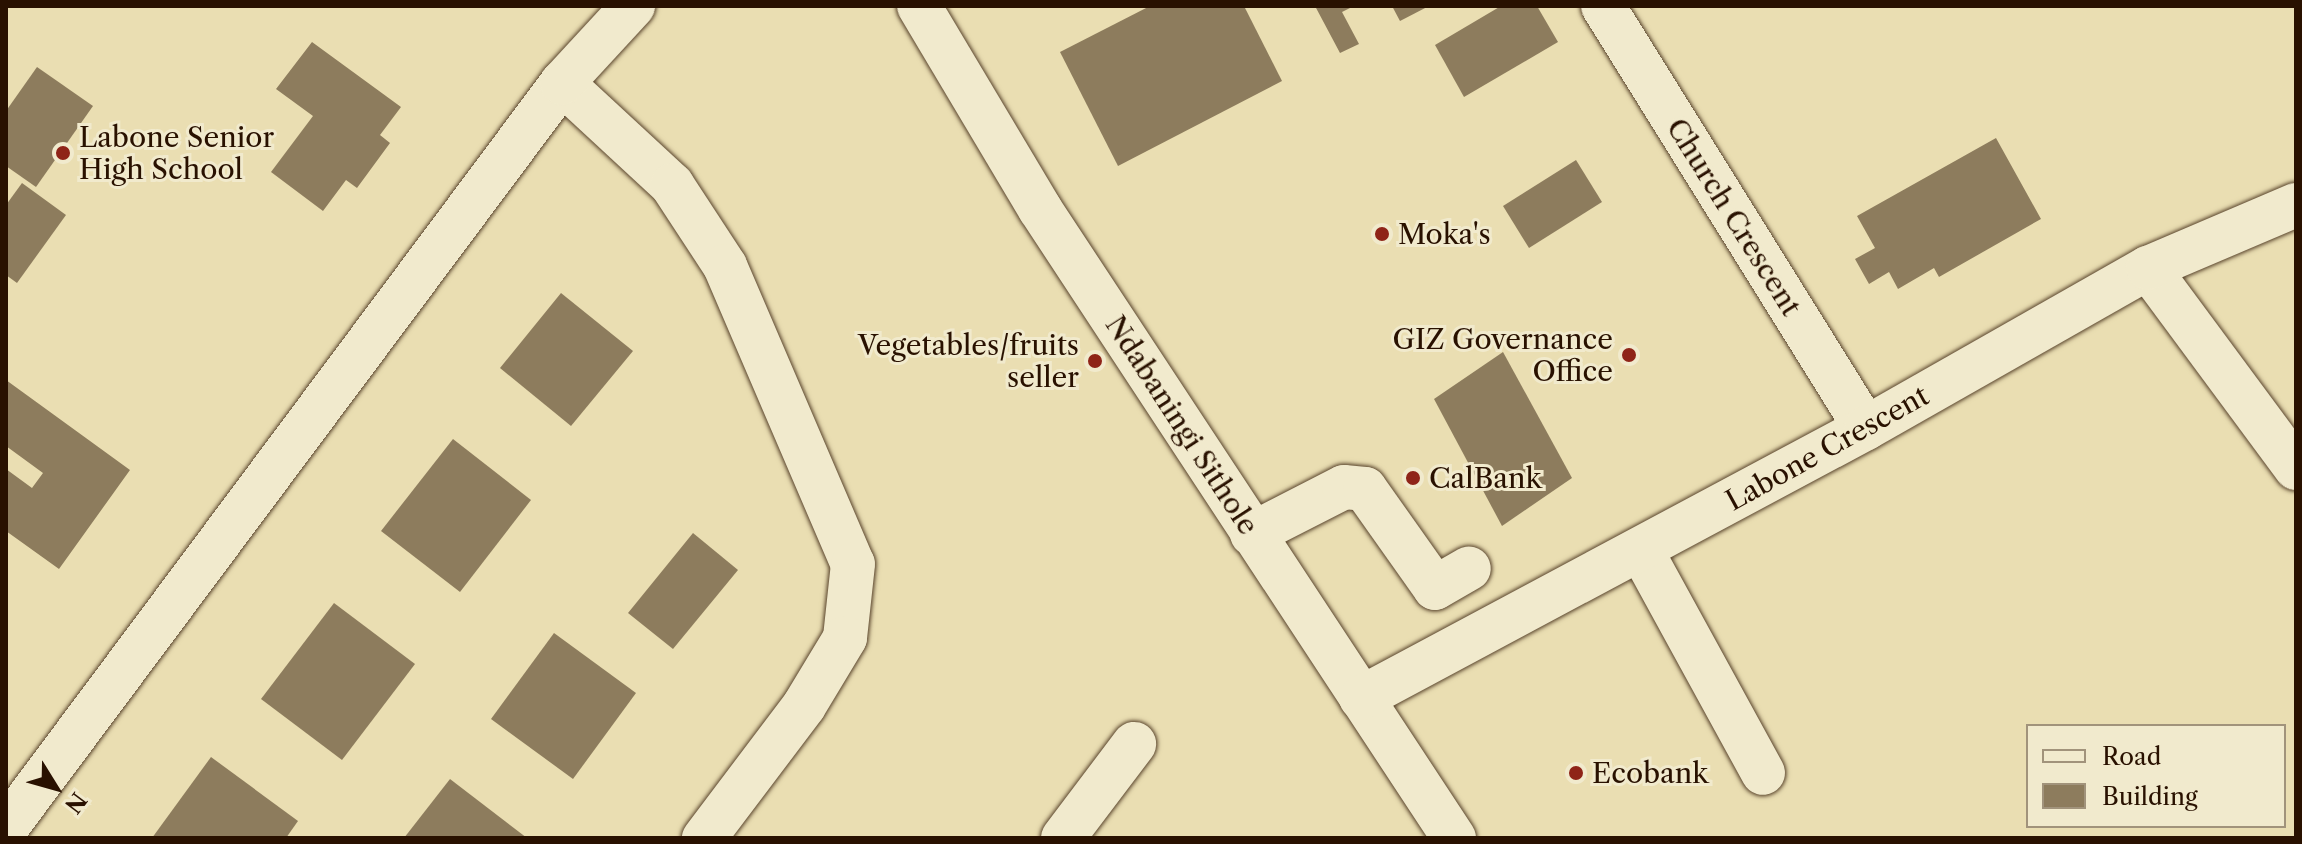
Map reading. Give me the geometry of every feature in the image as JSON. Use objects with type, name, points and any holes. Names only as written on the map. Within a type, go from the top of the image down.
[{"type":"street","points":[[6,828],[562,83],[633,6]]},
{"type":"street","name":"Ndabaningi Sithole","points":[[919,6],[1040,209],[1454,838]]},
{"type":"street","name":"Church Crescent","points":[[1603,6],[1866,428]]},
{"type":"street","points":[[562,83],[672,185],[725,266],[853,564],[845,638],[804,706],[704,838]]},
{"type":"street","name":"Labone Crescent","points":[[1361,698],[1866,428],[2148,268],[2296,205]]},
{"type":"street","points":[[2148,268],[2296,468]]},
{"type":"street","points":[[1252,534],[1344,487],[1365,489],[1435,588],[1469,568]]},
{"type":"street","points":[[1641,550],[1763,773]]},
{"type":"street","points":[[1063,838],[1134,744]]},
{"type":"building","points":[[1150,6],[1244,6],[1282,81],[1118,166],[1060,52]]},
{"type":"building","points":[[1315,6],[1354,6],[1342,12],[1359,44],[1340,53]]},
{"type":"building","points":[[1392,6],[1429,6],[1400,21]]},
{"type":"building","points":[[1501,6],[1537,6],[1558,42],[1464,97],[1435,45]]},
{"type":"building","points":[[312,42],[401,107],[380,135],[390,143],[357,188],[346,180],[323,211],[271,172],[313,116],[276,89]]},
{"type":"building","points":[[37,67],[93,106],[36,187],[6,166],[6,111]]},
{"type":"building","points":[[1996,138],[2041,219],[1939,277],[1934,268],[1898,289],[1889,272],[1869,284],[1855,259],[1875,248],[1857,216]]},
{"type":"building","points":[[1576,160],[1602,202],[1529,248],[1503,206]]},
{"type":"building","points":[[22,183],[66,215],[17,283],[6,275],[6,205]]},
{"type":"building","points":[[561,293],[633,351],[571,426],[500,368]]},
{"type":"building","points":[[1503,352],[1572,478],[1502,526],[1434,399]]},
{"type":"building","points":[[6,380],[130,470],[59,569],[6,531],[6,469],[32,488],[43,473],[6,446]]},
{"type":"building","points":[[453,439],[531,500],[460,592],[381,531]]},
{"type":"building","points":[[693,533],[738,570],[673,649],[628,613]]},
{"type":"building","points":[[334,603],[415,664],[342,760],[261,699]]},
{"type":"building","points":[[554,633],[636,693],[573,779],[491,719]]},
{"type":"building","points":[[211,757],[298,821],[286,838],[152,838]]},
{"type":"building","points":[[450,779],[527,838],[404,838]]},
{"type":"place","name":"Labone Senior High School","points":[[63,153]]},
{"type":"place","name":"Moka's","points":[[1382,234]]},
{"type":"place","name":"GIZ Governance Office","points":[[1629,355]]},
{"type":"place","name":"Vegetables/fruits seller","points":[[1095,361]]},
{"type":"place","name":"CalBank","points":[[1413,478]]},
{"type":"place","name":"Ecobank","points":[[1576,773]]}]
